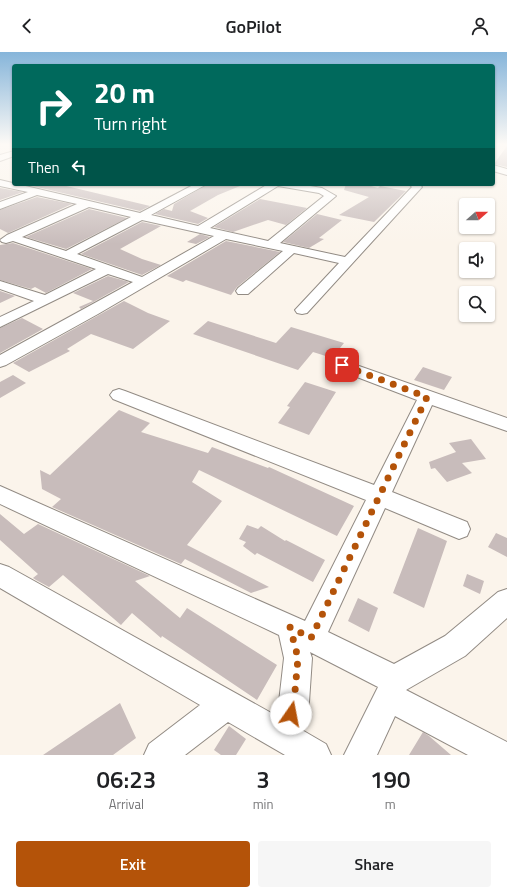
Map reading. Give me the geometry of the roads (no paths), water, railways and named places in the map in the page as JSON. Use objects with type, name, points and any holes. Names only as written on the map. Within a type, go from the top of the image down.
[{"type":"street","points":[[0,183],[201,230],[348,261]]},
{"type":"street","points":[[67,255],[198,186]]},
{"type":"street","points":[[201,230],[272,186]]},
{"type":"street","points":[[270,245],[331,196],[322,191],[293,186]]},
{"type":"street","points":[[302,310],[417,187],[416,186]]},
{"type":"street","points":[[0,206],[49,187]]},
{"type":"street","points":[[5,240],[87,204]]},
{"type":"street","points":[[0,362],[144,282],[224,235]]},
{"type":"street","points":[[5,240],[67,255],[144,282]]},
{"type":"street","points":[[243,291],[292,249]]},
{"type":"street","points":[[0,323],[107,269]]},
{"type":"street","points":[[0,285],[46,300]]},
{"type":"street","points":[[342,365],[507,425]]},
{"type":"street","points":[[119,395],[379,496],[459,529]]},
{"type":"street","points":[[284,738],[294,702],[301,633],[379,496],[427,397]]},
{"type":"street","points":[[0,494],[301,633],[500,755]]},
{"type":"street","points":[[0,576],[315,755]]},
{"type":"street","points":[[360,755],[392,689],[455,646],[507,601]]},
{"type":"street","points":[[160,755],[226,704]]}]
